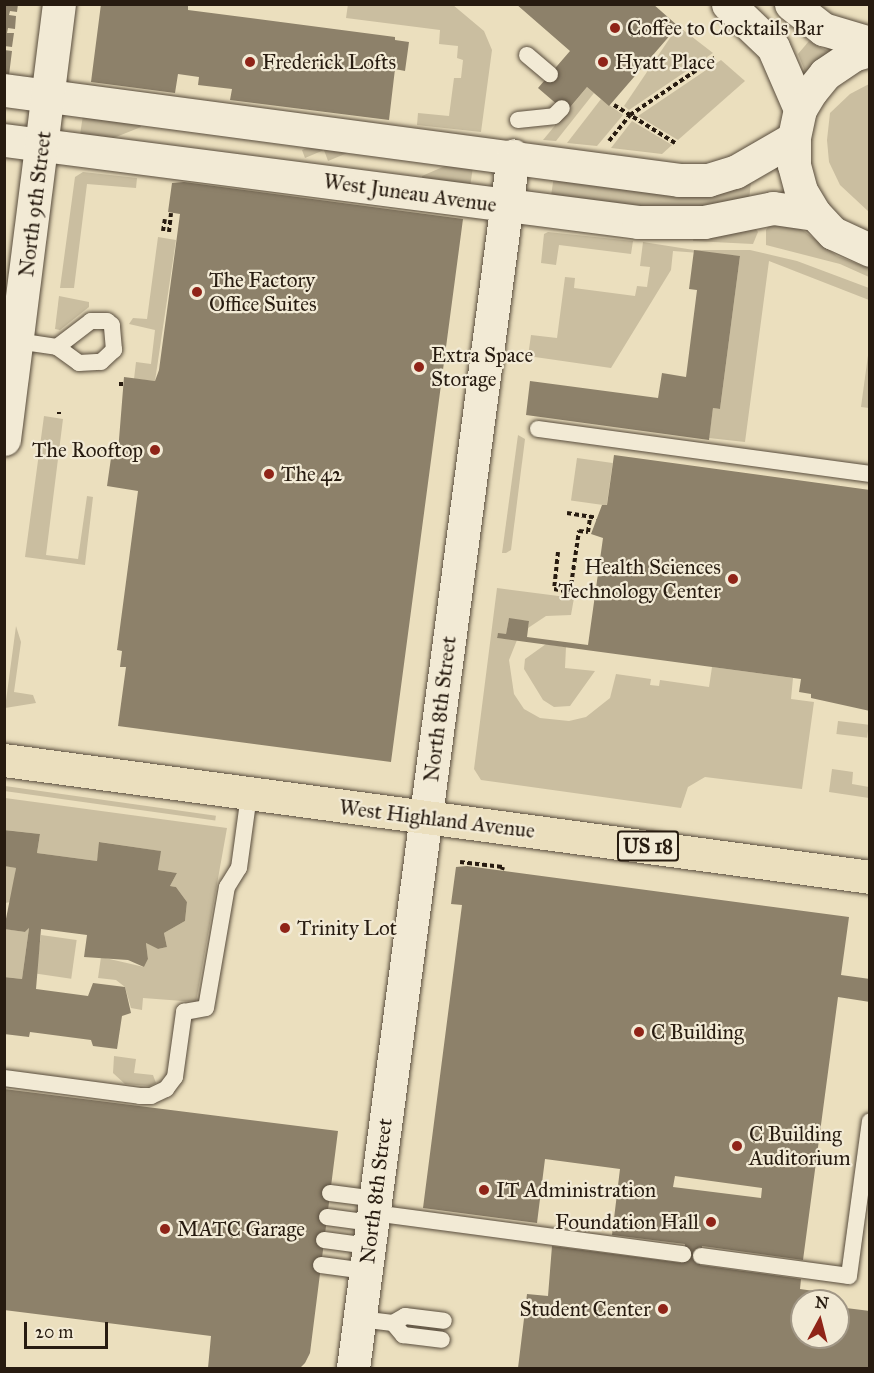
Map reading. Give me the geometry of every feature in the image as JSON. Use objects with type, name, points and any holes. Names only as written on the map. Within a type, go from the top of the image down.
[{"type":"main road","name":"West Highland Avenue","points":[[4,760],[426,819],[870,877]]},
{"type":"street","name":"North 9th Street","points":[[4,440],[17,341],[14,295],[42,145],[60,4]]},
{"type":"street","points":[[728,4],[773,47],[797,123],[794,165],[801,191],[815,214],[865,250]]},
{"type":"street","points":[[791,4],[838,37],[870,43]]},
{"type":"street","points":[[4,90],[513,156],[679,180],[708,180],[735,172],[797,123],[825,74],[853,55],[870,50]]},
{"type":"street","name":"West Juneau Avenue","points":[[4,140],[507,206],[666,224],[704,222],[773,208],[815,214]]},
{"type":"street","name":"North 8th Street","points":[[353,1368],[513,156]]},
{"type":"lane","points":[[527,55],[550,74]]},
{"type":"lane","points":[[518,120],[554,116],[562,108]]},
{"type":"lane","points":[[17,341],[57,347]]},
{"type":"lane","points":[[538,429],[870,474]]},
{"type":"lane","points":[[4,1078],[150,1096],[166,1089],[176,1077],[184,1012],[206,1008],[227,887],[239,868],[249,795]]},
{"type":"lane","points":[[701,1256],[849,1276],[870,1121]]},
{"type":"lane","points":[[330,1193],[371,1231]]},
{"type":"lane","points":[[327,1217],[371,1231],[683,1254]]},
{"type":"lane","points":[[324,1240],[371,1231]]},
{"type":"lane","points":[[321,1265],[371,1231]]},
{"type":"lane","points":[[360,1319],[393,1323],[405,1316],[444,1321]]},
{"type":"lane","points":[[393,1323],[403,1335],[442,1340]]},
{"type":"path","points":[[605,147],[630,115],[716,57]]},
{"type":"path","points":[[614,105],[675,142]]},
{"type":"path","points":[[169,232],[171,213]]},
{"type":"path","points":[[163,231],[165,219]]},
{"type":"path","points":[[101,458],[102,450]]},
{"type":"path","points":[[567,513],[597,518]]},
{"type":"path","points":[[558,552],[554,589],[570,592],[579,531],[588,532],[590,517]]},
{"type":"path","points":[[460,862],[503,867],[502,870]]},
{"type":"shaded area","points":[[348,4],[453,5],[484,31],[492,50],[481,132],[417,125],[418,113],[449,116],[454,78],[461,78],[463,60],[457,58],[458,46],[439,44],[440,30],[346,18]]},
{"type":"shaded area","points":[[678,26],[713,53],[629,110],[624,106]]},
{"type":"shaded area","points":[[809,41],[829,52],[807,76],[798,54]]},
{"type":"shaded area","points":[[721,60],[745,81],[678,140],[638,116]]},
{"type":"shaded area","points":[[870,84],[869,212],[840,185],[829,162],[827,140],[830,113],[850,94]]},
{"type":"shaded area","points":[[587,87],[594,93],[556,141],[543,140]]},
{"type":"shaded area","points":[[601,99],[623,115],[597,146],[567,143]]},
{"type":"shaded area","points":[[83,115],[138,118],[141,127],[101,143],[80,135]]},
{"type":"shaded area","points":[[632,121],[672,145],[662,154],[611,148]]},
{"type":"shaded area","points":[[321,142],[357,149],[328,161],[324,150],[305,158],[302,150]]},
{"type":"shaded area","points":[[461,159],[473,167],[470,187],[422,186],[422,176]]},
{"type":"shaded area","points":[[83,172],[137,178],[136,188],[87,184],[74,288],[60,288],[75,177]]},
{"type":"shaded area","points":[[554,176],[731,190],[751,182],[749,200],[688,213],[551,196]]},
{"type":"shaded area","points":[[772,220],[800,228],[837,256],[869,268],[869,277],[840,264],[766,245],[766,230]]},
{"type":"shaded area","points":[[753,225],[758,232],[753,244],[693,241],[694,236]]},
{"type":"shaded area","points":[[548,232],[633,241],[631,254],[559,245],[556,265],[541,263],[544,234]]},
{"type":"shaded area","points":[[158,237],[176,240],[155,381],[134,379],[136,362],[151,364],[155,330],[129,324],[133,318],[147,319]]},
{"type":"shaded area","points":[[643,242],[694,250],[750,250],[797,261],[869,288],[869,300],[769,261],[745,442],[709,438],[713,408],[720,409],[740,256],[673,251],[671,270],[611,368],[528,356],[531,335],[557,338],[565,277],[575,278],[574,288],[635,296],[637,286],[647,287],[650,267],[640,266]]},
{"type":"shaded area","points":[[59,296],[89,302],[89,307],[60,330],[55,329]]},
{"type":"shaded area","points":[[870,349],[869,408],[861,407]]},
{"type":"shaded area","points":[[44,416],[63,419],[46,555],[78,559],[87,496],[93,497],[85,565],[25,557]]},
{"type":"shaded area","points":[[518,435],[525,439],[511,550],[502,553]]},
{"type":"shaded area","points":[[577,458],[613,463],[607,506],[571,501]]},
{"type":"shaded area","points":[[497,588],[574,598],[571,615],[546,616],[528,628],[529,621],[509,619],[506,634],[498,634],[497,638],[517,640],[509,660],[514,694],[524,709],[540,718],[569,721],[586,717],[610,698],[616,674],[651,679],[650,685],[659,686],[660,680],[709,687],[712,667],[793,678],[791,699],[814,702],[802,789],[705,777],[688,787],[681,808],[481,780],[474,769]]},
{"type":"shaded area","points":[[16,626],[21,642],[14,692],[33,695],[36,703],[5,708]]},
{"type":"shaded area","points":[[546,644],[566,647],[565,668],[595,671],[570,706],[554,707],[543,700],[524,669],[525,659]]},
{"type":"shaded area","points":[[838,721],[869,725],[867,738],[836,734]]},
{"type":"shaded area","points":[[832,769],[853,772],[852,784],[869,787],[869,798],[829,792]]},
{"type":"shaded area","points":[[5,786],[216,816],[215,821],[4,791]]},
{"type":"shaded area","points":[[5,798],[227,828],[196,1002],[143,998],[142,1010],[131,1008],[125,987],[116,980],[98,978],[101,957],[144,967],[148,959],[146,943],[158,949],[167,947],[164,933],[185,921],[187,902],[176,887],[170,886],[177,873],[158,870],[160,851],[100,842],[97,861],[37,853],[40,834],[5,830]]},
{"type":"shaded area","points":[[5,866],[16,868],[11,902],[5,903]]},
{"type":"shaded area","points":[[29,928],[22,979],[5,977],[5,929],[25,932]]},
{"type":"shaded area","points":[[41,935],[77,940],[71,979],[36,974]]},
{"type":"shaded area","points":[[114,1056],[136,1059],[134,1073],[153,1075],[156,1083],[150,1086],[125,1084],[113,1073]]},
{"type":"building","points":[[4,4],[18,4],[17,12],[10,11],[9,15],[16,16],[15,29],[8,28],[7,33],[14,33],[12,47],[4,46]]},
{"type":"building","name":"Frederick Lofts","points":[[101,4],[188,4],[188,10],[395,37],[395,40],[409,42],[405,71],[395,69],[389,120],[230,100],[232,89],[198,85],[199,77],[178,74],[175,93],[91,82]]},
{"type":"building","name":"Hyatt Place","points":[[516,4],[653,4],[678,26],[609,106],[587,87],[566,112],[538,88],[570,51]]},
{"type":"building","points":[[4,50],[12,51],[9,75],[4,74]]},
{"type":"building","name":"The 42","points":[[184,182],[463,219],[391,762],[118,726],[126,667],[120,667],[122,651],[117,650],[138,491],[107,486],[112,451],[118,452],[124,377],[155,381],[159,370],[180,214],[168,212],[172,183]]},
{"type":"building","points":[[694,250],[740,256],[720,409],[713,408],[709,440],[526,415],[530,381],[658,398],[662,373],[686,377],[697,290],[689,289]]},
{"type":"building","name":"Health Sciences Technology Center","points":[[614,455],[870,490],[870,711],[811,698],[811,694],[799,692],[801,679],[497,638],[498,633],[506,634],[509,618],[529,621],[527,637],[588,645],[603,538],[591,534],[602,505],[607,505]]},
{"type":"building","points":[[4,830],[40,834],[37,853],[97,861],[99,842],[161,851],[158,870],[177,873],[170,886],[176,887],[187,902],[185,921],[164,933],[167,947],[158,949],[146,943],[148,959],[144,967],[128,960],[84,957],[87,935],[41,929],[36,989],[88,996],[93,983],[125,987],[131,1013],[122,1016],[117,1049],[93,1046],[91,1040],[30,1032],[29,1037],[4,1034],[4,977],[22,979],[29,928],[25,932],[4,929],[16,868],[4,866]]},
{"type":"building","name":"C Building","points":[[467,866],[849,917],[841,975],[870,979],[870,1002],[838,997],[803,1260],[702,1246],[700,1265],[801,1279],[800,1289],[790,1289],[790,1349],[850,1349],[850,1308],[870,1311],[870,1368],[518,1368],[527,1294],[548,1296],[552,1246],[682,1263],[685,1244],[612,1235],[620,1169],[545,1159],[537,1223],[423,1208],[462,905],[451,904],[456,867]],"holes":[[[675,1176],[762,1188],[761,1198],[673,1187]]]},
{"type":"building","name":"MATC Garage","points":[[4,1089],[338,1131],[310,1353],[305,1363],[300,1368],[208,1368],[211,1336],[4,1310]]},
{"type":"place","name":"Coffee to Cocktails Bar","points":[[615,28]]},
{"type":"place","name":"Frederick Lofts","points":[[250,62]]},
{"type":"place","name":"Hyatt Place","points":[[603,62]]},
{"type":"place","name":"The Factory Office Suites","points":[[197,292]]},
{"type":"place","name":"Extra Space Storage","points":[[419,367]]},
{"type":"place","name":"The Rooftop","points":[[155,450]]},
{"type":"place","name":"The 42","points":[[269,474]]},
{"type":"place","name":"Health Sciences Technology Center","points":[[733,579]]},
{"type":"place","name":"Trinity Lot","points":[[285,928]]},
{"type":"place","name":"C Building","points":[[639,1032]]},
{"type":"place","name":"C Building Auditorium","points":[[737,1146]]},
{"type":"place","name":"IT Administration","points":[[484,1190]]},
{"type":"place","name":"Foundation Hall","points":[[711,1222]]},
{"type":"place","name":"MATC Garage","points":[[165,1229]]},
{"type":"place","name":"Student Center","points":[[663,1309]]}]
